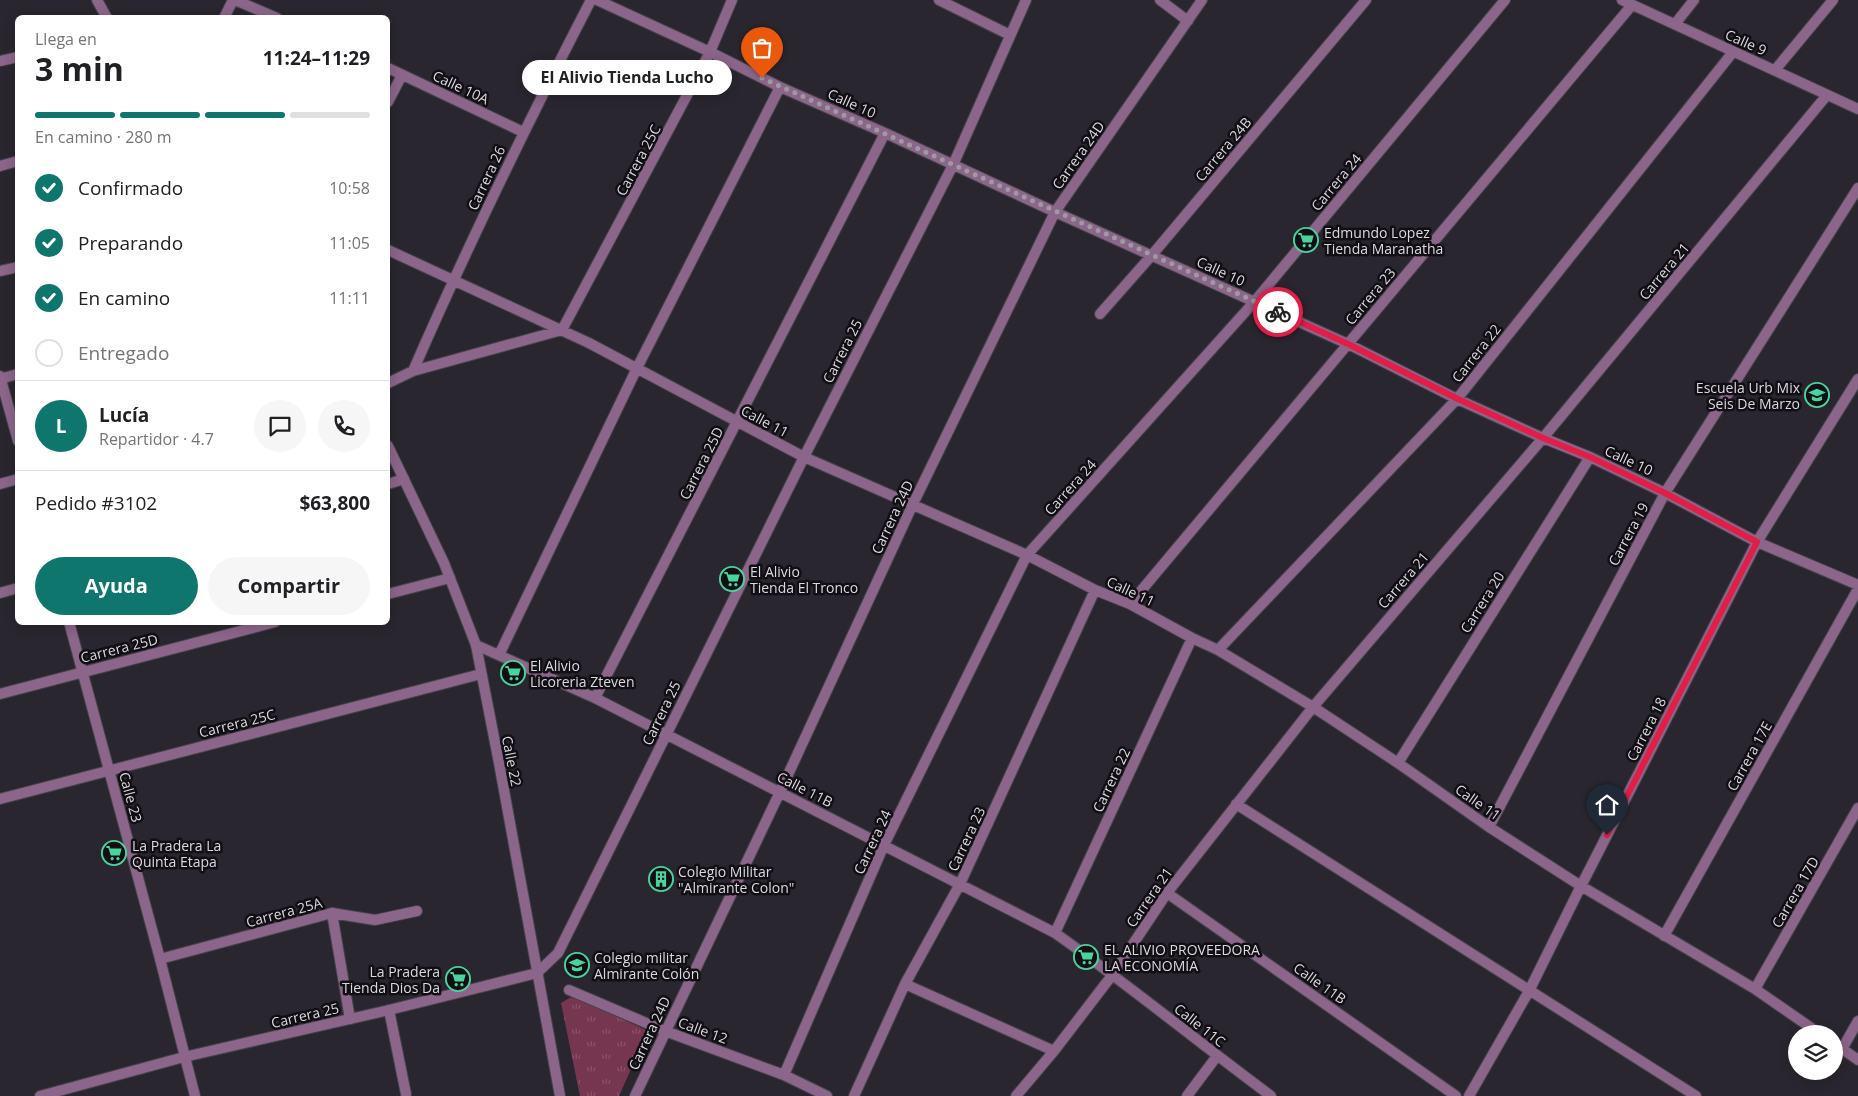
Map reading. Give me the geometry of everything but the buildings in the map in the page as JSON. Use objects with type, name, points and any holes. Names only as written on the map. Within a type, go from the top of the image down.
[{"type":"street","points":[[97,0],[105,15]]},
{"type":"street","points":[[226,15],[234,0],[270,15]]},
{"type":"street","name":"Carrera 26","points":[[413,371],[452,281],[523,132],[591,0]]},
{"type":"street","name":"Calle 10","points":[[597,0],[710,52],[780,87],[1255,301],[1348,344],[1458,399],[1543,438],[1590,457],[1665,493],[1757,542],[1858,584]]},
{"type":"street","name":"Carrera 25C","points":[[562,330],[710,52],[732,0]]},
{"type":"street","points":[[939,0],[1010,35]]},
{"type":"street","name":"Carrera 25","points":[[40,1096],[184,1057],[389,1010],[537,973],[558,953],[804,457],[953,165],[1026,0]]},
{"type":"street","points":[[1160,0],[1188,21]]},
{"type":"street","name":"Carrera 24D","points":[[635,1096],[780,792],[913,504],[1055,212],[1202,0]]},
{"type":"street","name":"Carrera 24B","points":[[1100,314],[1152,255],[1366,0]]},
{"type":"street","name":"Carrera 24","points":[[784,1075],[884,845],[1027,555],[1255,301],[1505,0]]},
{"type":"street","points":[[1675,24],[1694,0]]},
{"type":"street","points":[[1775,70],[1833,0]]},
{"type":"street","name":"Calle 9","points":[[1627,2],[1858,109]]},
{"type":"street","name":"Carrera 23","points":[[1130,604],[1348,344],[1627,2]]},
{"type":"street","name":"Carrera 22","points":[[1218,650],[1458,399],[1733,52]]},
{"type":"street","points":[[0,61],[15,57]]},
{"type":"street","name":"Calle 10A","points":[[390,69],[523,132]]},
{"type":"street","points":[[390,98],[402,75]]},
{"type":"street","points":[[499,655],[637,368],[780,87]]},
{"type":"street","name":"Carrera 21","points":[[1016,1096],[1054,1052],[1113,974],[1167,893],[1313,707],[1543,438],[1827,95]]},
{"type":"street","name":"Carrera 25D","points":[[595,698],[884,133]]},
{"type":"street","points":[[0,166],[15,162]]},
{"type":"street","name":"Carrera 19","points":[[1489,827],[1665,493],[1858,188]]},
{"type":"street","name":"Calle 11","points":[[390,251],[562,330],[804,457],[1027,555],[1095,590],[1130,604],[1218,650],[1313,707],[1398,762],[1489,827],[1581,886],[1755,989],[1807,1025]]},
{"type":"street","points":[[0,271],[15,268]]},
{"type":"street","points":[[390,382],[413,371],[562,330]]},
{"type":"street","points":[[15,375],[0,378],[15,430]]},
{"type":"street","name":"Carrera 18","points":[[1469,1096],[1529,991],[1757,542],[1858,379]]},
{"type":"street","name":"Calle 22","points":[[390,450],[450,578],[476,645],[560,1096]]},
{"type":"street","name":"Carrera 20","points":[[1398,762],[1590,457]]},
{"type":"street","points":[[0,484],[15,480]]},
{"type":"street","points":[[390,484],[404,480]]},
{"type":"street","points":[[390,593],[450,578]]},
{"type":"street","points":[[0,593],[15,589]]},
{"type":"street","name":"Carrera 17E","points":[[1664,936],[1858,589]]},
{"type":"street","name":"Carrera 23","points":[[854,1096],[905,984],[960,884],[1095,590]]},
{"type":"street","name":"Calle 23","points":[[70,625],[110,770],[195,1096]]},
{"type":"street","name":"Carrera 25D","points":[[0,694],[263,625]]},
{"type":"street","name":"Carrera 22","points":[[1055,933],[1192,638]]},
{"type":"street","name":"Calle 11B","points":[[476,645],[595,698],[1055,933],[1113,974]]},
{"type":"street","name":"Carrera 25C","points":[[0,799],[481,674]]},
{"type":"street","points":[[1236,804],[1696,1096]]},
{"type":"street","name":"Carrera 17D","points":[[1755,989],[1858,808]]},
{"type":"street","name":"Calle 11B","points":[[1167,893],[1456,1096]]},
{"type":"street","name":"Carrera 25A","points":[[160,959],[332,913],[375,920],[417,911]]},
{"type":"street","points":[[332,913],[350,1019]]},
{"type":"street","name":"Calle 11C","points":[[1113,974],[1271,1096]]},
{"type":"street","points":[[905,984],[1054,1052]]},
{"type":"street","name":"Calle 12","points":[[569,990],[665,1031],[784,1075],[827,1096]]},
{"type":"street","points":[[389,1010],[406,1094]]},
{"type":"street","points":[[1843,1040],[1858,1021]]},
{"type":"street","points":[[1843,1050],[1858,1060]]},
{"type":"street","points":[[1187,1096],[1217,1056]]},
{"type":"green space","points":[[573,996],[648,1031],[619,1096],[580,1096],[561,1003]]},
{"type":"way so far","points":[[762,78],[1278,312]]},
{"type":"place","name":"El Alivio Tienda Lucho","points":[[762,78]]},
{"type":"place","name":"Edmundo Lopez Tienda Maranatha","points":[[1306,240]]},
{"type":"place","name":"Escuela Urb Mix Seis De Marzo","points":[[1817,395]]},
{"type":"place","name":"El Alivio Tienda El Tronco","points":[[732,579]]},
{"type":"place","name":"El Alivio Licoreria Zteven","points":[[513,673]]},
{"type":"place","name":"La Pradera La Quinta Etapa","points":[[114,853]]},
{"type":"place","name":"Colegio Militar \"Almirante Colon\"","points":[[661,879]]},
{"type":"place","name":"EL ALIVIO PROVEEDORA LA ECONOMÍA","points":[[1086,957]]},
{"type":"place","name":"Colegio militar Almirante Colón","points":[[577,965]]},
{"type":"place","name":"La Pradera Tienda Dios Da","points":[[458,979]]},
{"type":"route","points":[[1278,312],[1348,344],[1458,399],[1543,438],[1590,457],[1665,493],[1757,542],[1607,835]]}]
